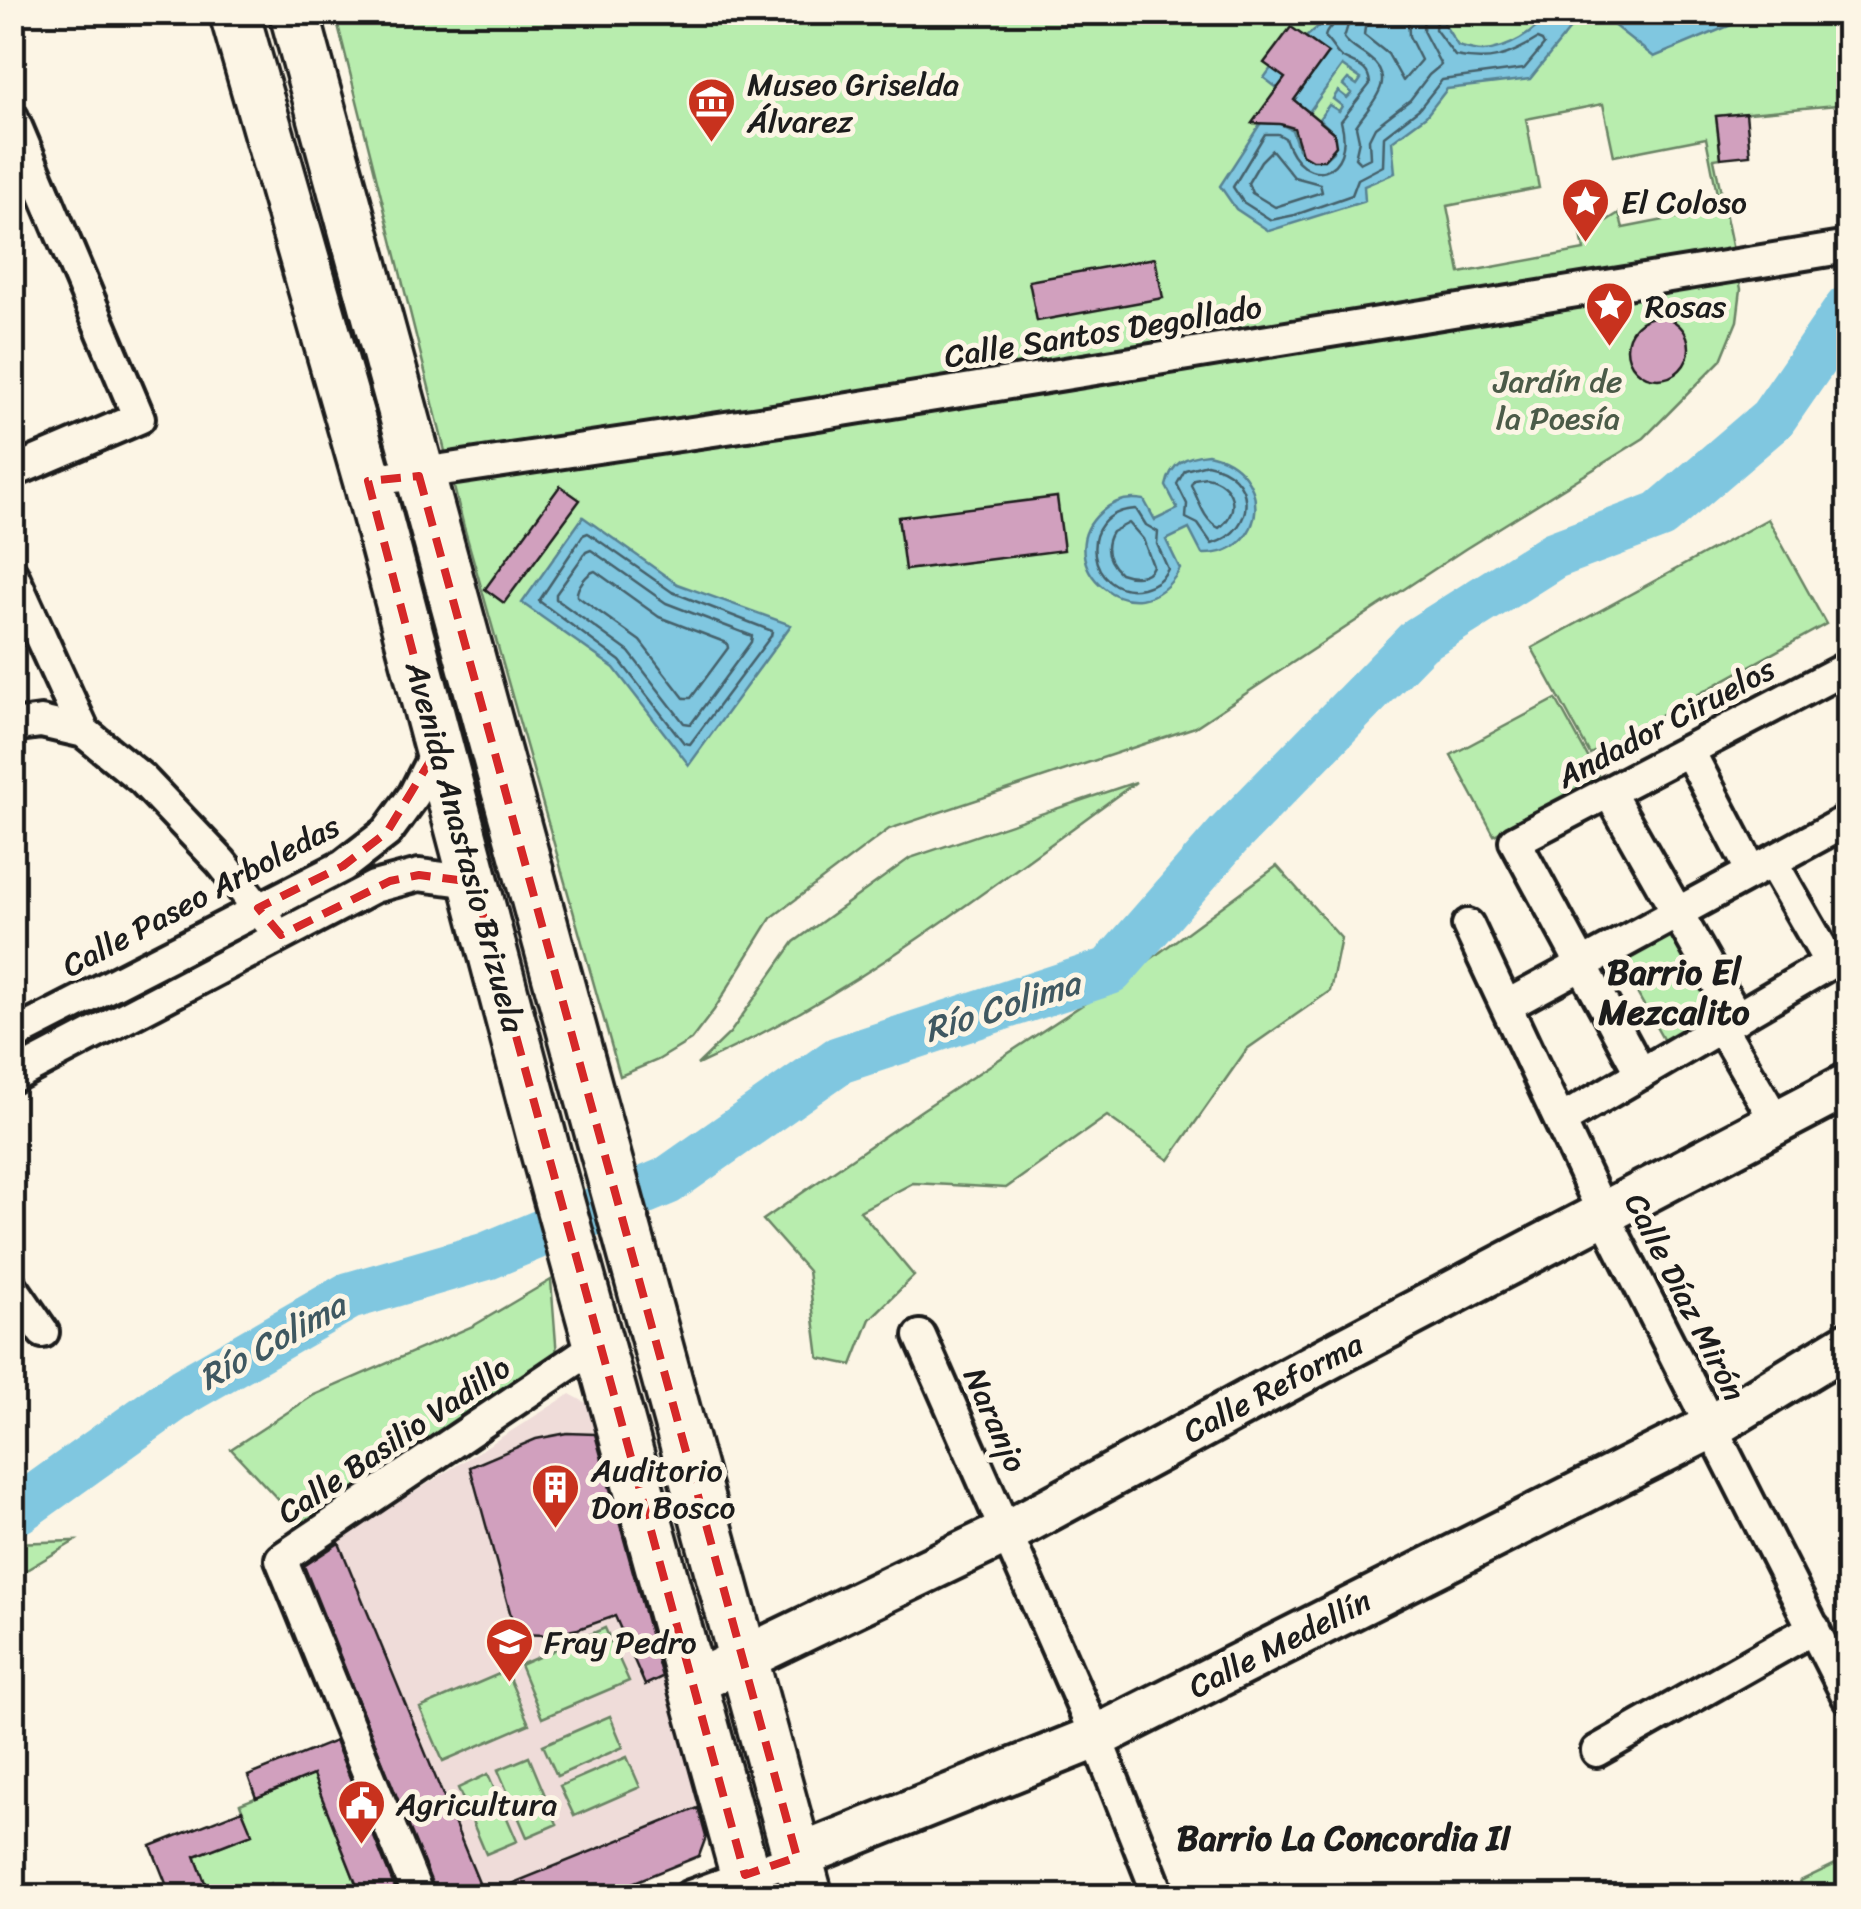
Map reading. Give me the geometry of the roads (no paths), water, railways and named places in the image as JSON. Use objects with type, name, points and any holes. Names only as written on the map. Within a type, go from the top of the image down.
[{"type":"main road","name":"Avenida Anastasio Brizuela","points":[[234,12],[368,481],[546,1154],[748,1886]]},
{"type":"main road","name":"Avenida Anastasio Brizuela","points":[[294,12],[743,1660]]},
{"type":"main road","points":[[743,1660],[803,1877]]},
{"type":"street","points":[[12,117],[139,418],[12,472]]},
{"type":"street","name":"Calle Santos Degollado","points":[[368,481],[787,420],[1848,246]]},
{"type":"street","points":[[12,574],[84,732]]},
{"type":"street","name":"Andador Ciruelos","points":[[1582,964],[1515,841],[1848,667]]},
{"type":"street","points":[[12,726],[41,722],[84,732],[142,779],[221,862],[281,935]]},
{"type":"street","name":"Calle Paseo Arboledas","points":[[12,1036],[343,866],[387,832],[414,794],[438,748]]},
{"type":"street","points":[[1560,1121],[1830,964],[1762,867],[1688,750]]},
{"type":"street","points":[[1609,792],[1677,913],[1777,1122]]},
{"type":"street","points":[[1506,1006],[1848,820]]},
{"type":"street","points":[[12,1077],[390,881],[419,874],[474,882]]},
{"type":"street","name":"Calle Díaz Mirón","points":[[1468,924],[1604,1215],[1848,1696]]},
{"type":"street","points":[[1582,964],[1641,1074]]},
{"type":"street","name":"Calle Reforma","points":[[693,1683],[1006,1532],[1848,1084]]},
{"type":"street","points":[[12,1287],[43,1332]]},
{"type":"street","name":"Calle Basilio Vadillo","points":[[418,1896],[281,1560],[596,1330]]},
{"type":"street","name":"Naranjo","points":[[920,1336],[1096,1736],[1159,1896]]},
{"type":"street","name":"Calle Medellín","points":[[690,1896],[803,1877],[1096,1736],[1711,1426],[1848,1344]]},
{"type":"street","points":[[1596,1751],[1814,1628]]},
{"type":"water","points":[[1334,13],[1447,13],[1444,24],[1458,46],[1483,51],[1520,39],[1548,13],[1583,13],[1530,79],[1447,89],[1426,116],[1392,141],[1395,173],[1364,186],[1365,201],[1269,231],[1236,209],[1220,186],[1262,121],[1292,130],[1298,148],[1307,158],[1324,160],[1333,152],[1334,133],[1319,119],[1329,105],[1339,111],[1342,106],[1333,99],[1338,91],[1347,98],[1352,93],[1343,85],[1348,79],[1357,85],[1361,79],[1342,66],[1309,112],[1264,78],[1271,68],[1327,54],[1306,37]]},
{"type":"water","points":[[1598,13],[1642,13],[1667,23],[1682,13],[1760,13],[1654,57]]},
{"type":"water","points":[[1208,454],[1230,462],[1245,476],[1253,492],[1255,510],[1251,527],[1241,541],[1224,551],[1202,554],[1189,529],[1166,540],[1180,569],[1162,590],[1142,599],[1121,597],[1103,587],[1090,572],[1084,553],[1087,532],[1101,512],[1132,499],[1144,500],[1155,520],[1178,509],[1166,486],[1171,472],[1186,459]]},
{"type":"water","points":[[583,517],[677,584],[791,625],[689,765],[614,668],[522,603]]},
{"type":"waterway","name":"Río Colima","points":[[12,1511],[184,1391],[349,1296],[487,1256],[667,1181],[839,1060],[1110,971],[1228,836],[1419,640],[1554,555],[1660,515],[1772,419],[1848,309]]},
{"type":"place","name":"Museo Griselda Álvarez","points":[[712,144]]},
{"type":"place","name":"El Coloso","points":[[1586,244]]},
{"type":"place","name":"Rosas","points":[[1610,348]]},
{"type":"place","name":"Auditorio Don Bosco","points":[[556,1530]]},
{"type":"place","name":"Fray Pedro","points":[[509,1684]]},
{"type":"place","name":"Agricultura","points":[[361,1846]]},
{"type":"district","name":"Barrio El Mezcalito","points":[[1674,992]]},
{"type":"district","name":"Barrio La Concordia II","points":[[1344,1838]]},
{"type":"park label","name":"Jardín de la Poesía","points":[[1558,400]]}]
